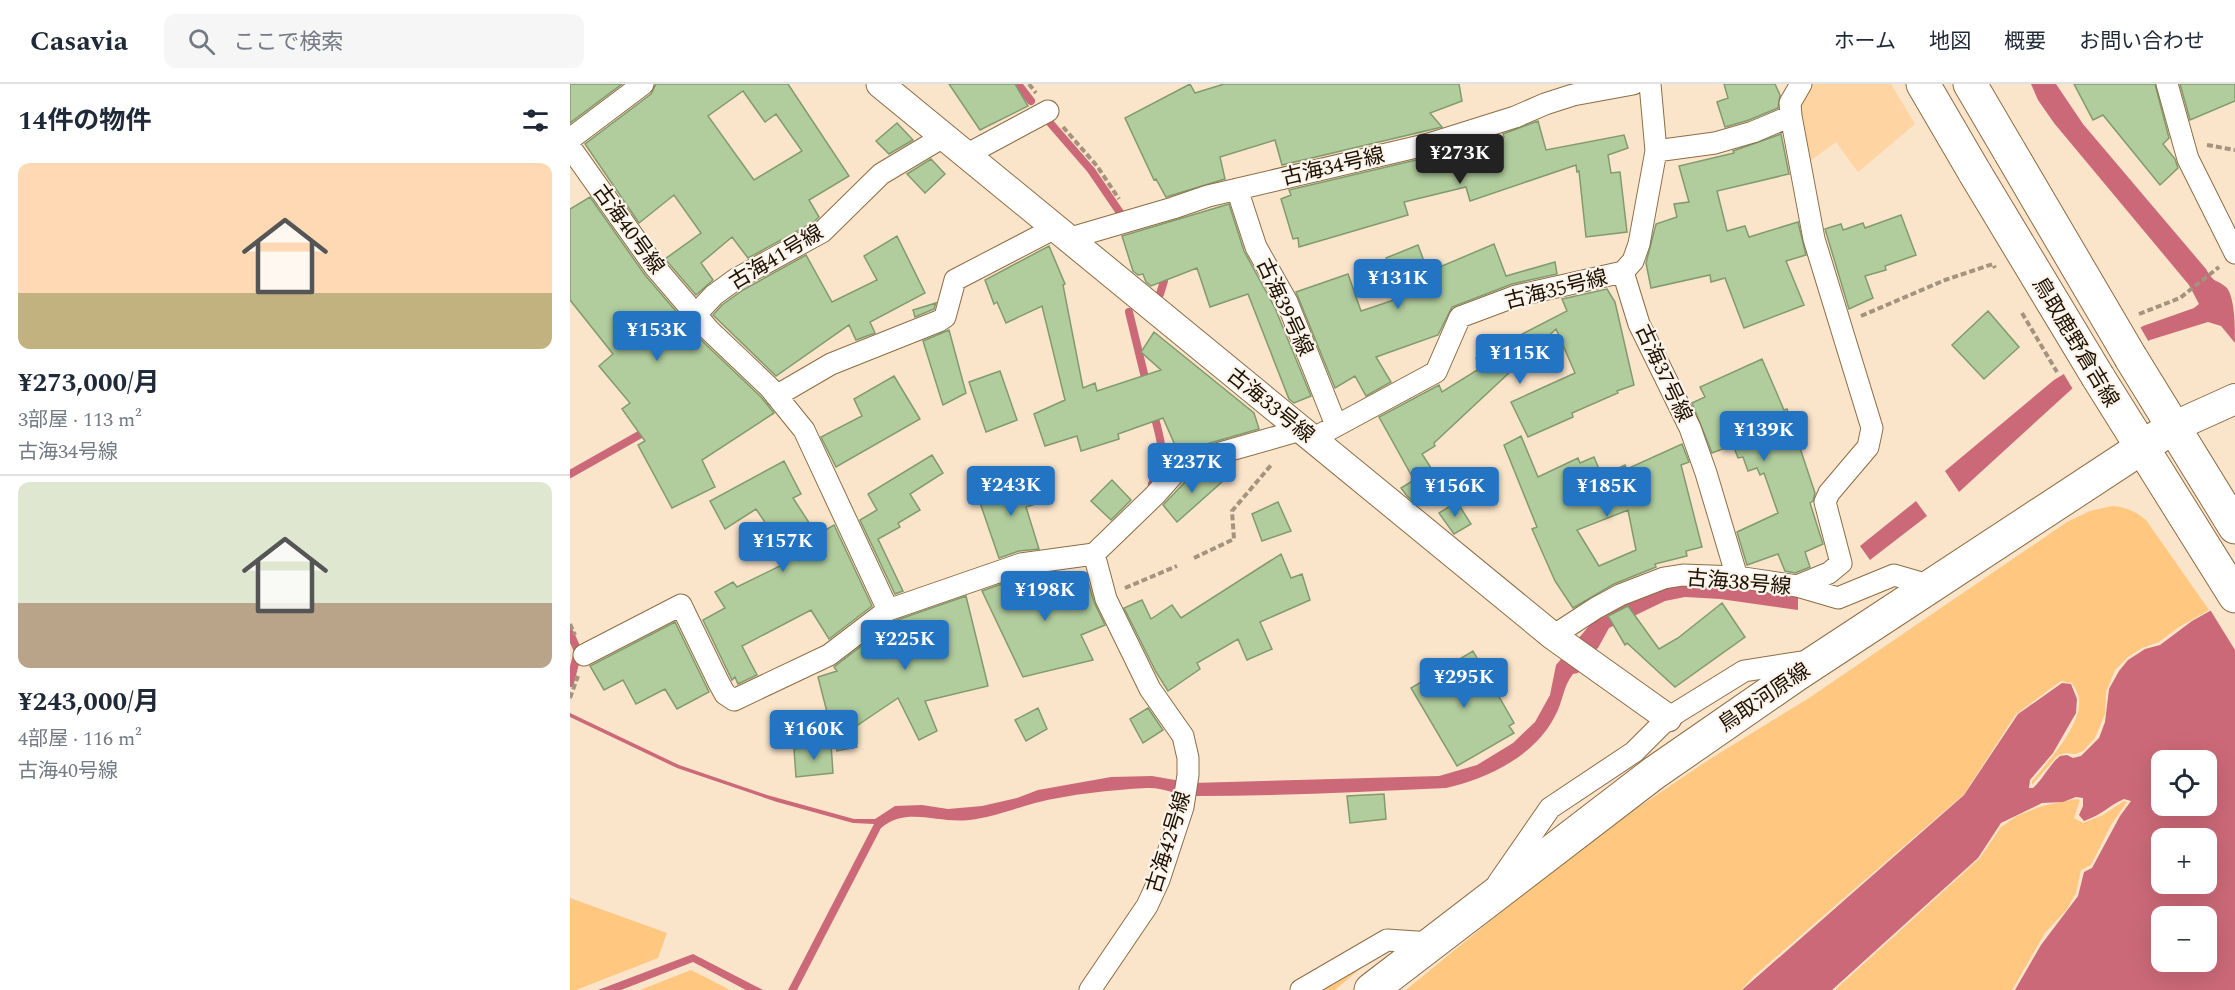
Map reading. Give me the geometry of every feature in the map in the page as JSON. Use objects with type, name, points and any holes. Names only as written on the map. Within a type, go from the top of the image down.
[{"type":"main road","name":"鳥取鹿野倉吉線","points":[[1923,84],[2098,377],[2235,596]]},
{"type":"main road","name":"鳥取鹿野倉吉線","points":[[1970,84],[2173,427],[2235,527]]},
{"type":"main road","points":[[2173,427],[2235,399]]},
{"type":"main road","name":"鳥取河原線","points":[[1371,990],[1654,773],[1821,659],[2173,427]]},
{"type":"street","points":[[570,140],[643,84]]},
{"type":"street","name":"古海33号線","points":[[880,84],[1553,636],[1668,718]]},
{"type":"street","name":"古海34号線","points":[[776,396],[831,364],[939,321],[945,317],[955,280],[1061,233],[1134,220],[1236,189],[1429,144],[1515,117],[1573,95],[1633,84]]},
{"type":"street","name":"古海35号線","points":[[1307,435],[1336,425],[1436,372],[1460,317],[1516,296],[1623,272],[1633,261],[1639,244],[1656,151],[1650,84]]},
{"type":"street","points":[[1797,586],[1829,573],[1840,563],[1825,502],[1829,493],[1868,447],[1872,437],[1872,428],[1814,239],[1791,116],[1790,103],[1801,84]]},
{"type":"street","points":[[2167,84],[2188,159],[2235,253]]},
{"type":"street","points":[[966,155],[1048,111]]},
{"type":"street","points":[[1656,151],[1715,143],[1753,132],[1791,116]]},
{"type":"street","name":"古海41号線","points":[[696,314],[714,295],[736,279],[822,232],[881,174],[943,137]]},
{"type":"street","name":"古海40号線","points":[[570,147],[655,267],[804,429],[888,610]]},
{"type":"street","name":"古海39号線","points":[[1236,189],[1256,247],[1287,302],[1336,425]]},
{"type":"street","name":"古海37号線","points":[[1623,272],[1639,324],[1690,428],[1737,577]]},
{"type":"street","points":[[584,655],[681,604],[718,682],[725,694],[734,700],[829,655],[888,610],[1021,564],[1094,554],[1155,495],[1179,468],[1206,457],[1307,435]]},
{"type":"street","name":"古海42号線","points":[[1090,990],[1147,906],[1159,880],[1183,807],[1188,775],[1188,758],[1183,736],[1150,689],[1106,596],[1094,554]]},
{"type":"street","name":"古海38号線","points":[[1553,636],[1620,595],[1664,578],[1683,575],[1737,577],[1797,586],[1838,598],[1894,575],[1932,586]]},
{"type":"street","points":[[1484,905],[1550,808],[1634,752],[1668,718],[1744,671],[1821,659]]},
{"type":"street","points":[[1301,990],[1386,940],[1431,943]]},
{"type":"path","points":[[1029,84],[1048,111],[1097,166],[1134,220]]},
{"type":"path","points":[[2138,315],[2180,298],[2235,253]]},
{"type":"path","points":[[1841,324],[1945,280],[1993,264],[1999,274]]},
{"type":"path","points":[[2016,303],[2056,372]]},
{"type":"path","points":[[1194,558],[1234,538],[1232,511],[1307,435]]},
{"type":"path","points":[[1106,596],[1177,566]]},
{"type":"shaded area","points":[[1807,84],[1891,84],[1915,124],[1858,172],[1836,142],[1806,164],[1796,113]]},
{"type":"shaded area","points":[[2031,84],[2056,84],[2083,124],[2212,277],[2227,288],[2233,306],[2235,343],[2221,326],[2208,322],[2150,340],[2074,387],[1959,492],[1945,471],[2054,380],[2143,326],[2194,308],[2199,304],[2189,285],[2054,123],[2038,100]]},
{"type":"shaded area","points":[[1916,501],[1927,516],[1870,560],[1860,546]]},
{"type":"shaded area","points":[[2112,506],[2130,510],[2146,520],[2209,610],[2179,627],[2159,642],[2142,648],[2128,657],[2115,670],[2106,692],[2105,714],[2095,738],[2083,751],[2058,755],[2032,785],[2032,781],[2054,754],[2075,721],[2079,700],[2077,691],[2072,683],[2061,681],[2016,714],[1964,794],[1753,977],[1741,990],[1406,990],[1540,880],[1621,819],[1710,759],[1809,698],[2067,522],[2090,511]]},
{"type":"shaded area","points":[[1665,584],[1737,585],[1798,596],[1798,610],[1720,599],[1685,597],[1665,601],[1609,628],[1598,648],[1593,651],[1578,673],[1573,674],[1555,716],[1535,743],[1523,754],[1493,772],[1446,788],[1289,795],[1196,796],[1147,788],[1062,797],[978,819],[957,821],[923,817],[901,818],[881,828],[797,990],[788,990],[874,824],[853,823],[777,802],[677,768],[570,717],[570,713],[679,765],[767,795],[854,819],[875,819],[895,806],[922,805],[948,809],[982,806],[1017,798],[1038,790],[1111,777],[1152,776],[1192,783],[1439,776],[1477,765],[1513,743],[1535,722],[1550,695],[1556,665],[1594,620]]},
{"type":"shaded area","points":[[2235,597],[2235,990],[2015,990],[2041,945],[2078,896],[2084,872],[2092,868],[2120,816],[2131,801],[2124,799],[2084,821],[2079,815],[2083,806],[2083,798],[2076,797],[2063,802],[2042,803],[2001,823],[1978,858],[1832,990],[1742,990],[1964,795],[2018,714],[2062,683],[2071,684],[2077,699],[2076,713],[2053,753],[2030,780],[2029,788],[2033,788],[2060,756],[2067,755],[2073,758],[2081,756],[2099,738],[2105,722],[2109,689],[2119,671],[2128,660],[2145,649],[2160,645],[2192,621]]},
{"type":"shaded area","points":[[2080,800],[2074,818],[2083,823],[2103,815],[2124,801],[2127,802],[2111,825],[2091,865],[2081,870],[2076,893],[2067,909],[2045,933],[2012,990],[1835,990],[1980,858],[2001,827],[2017,816],[2042,806]]},
{"type":"shaded area","points":[[570,898],[667,933],[658,958],[576,990],[570,990]]},
{"type":"shaded area","points":[[1388,945],[1335,990],[1310,990]]},
{"type":"shaded area","points":[[693,954],[763,990],[746,990],[693,962],[621,990],[598,990]]},
{"type":"shaded area","points":[[691,970],[730,990],[640,990]]},
{"type":"pier","points":[[2139,325],[2150,344],[2074,391],[2062,371]]},
{"type":"pier","points":[[2235,594],[2235,650],[2209,608]]},
{"type":"building","points":[[570,84],[622,84],[570,123]]},
{"type":"building","points":[[656,84],[788,84],[849,176],[809,200],[819,217],[814,222],[748,258],[732,237],[701,263],[713,280],[696,295],[665,259],[701,233],[674,195],[639,223],[585,144],[651,94]],"holes":[[[743,91],[765,122],[776,114],[802,151],[754,180],[708,116]]]},
{"type":"building","points":[[949,84],[1015,84],[1028,106],[980,130]]},
{"type":"building","points":[[1190,84],[1195,93],[1224,84],[1459,84],[1462,101],[1430,113],[1442,127],[1282,165],[1275,140],[1220,157],[1225,179],[1166,197],[1156,179],[1154,180],[1125,118]]},
{"type":"building","points":[[1724,84],[1775,84],[1780,95],[1778,108],[1725,127],[1717,102],[1728,98]]},
{"type":"building","points":[[2074,84],[2155,84],[2169,138],[2163,144],[2175,159],[2178,168],[2160,185],[2103,115],[2093,120]]},
{"type":"building","points":[[2180,84],[2235,84],[2235,101],[2190,120]]},
{"type":"building","points":[[1538,121],[1546,150],[1624,135],[1628,148],[1608,155],[1611,173],[1620,172],[1627,232],[1586,237],[1579,171],[1577,172],[1576,165],[1470,201],[1466,187],[1404,202],[1408,215],[1299,247],[1298,238],[1293,239],[1281,199],[1291,195],[1289,190],[1504,137],[1503,134]]},
{"type":"building","points":[[897,123],[913,140],[889,154],[876,141]]},
{"type":"building","points":[[1781,134],[1789,174],[1717,191],[1727,231],[1745,226],[1749,237],[1798,222],[1806,255],[1786,261],[1804,305],[1744,328],[1725,278],[1711,282],[1710,275],[1651,288],[1646,263],[1656,224],[1677,217],[1674,204],[1689,202],[1679,166],[1734,153],[1733,151]]},
{"type":"building","points":[[931,159],[945,174],[925,193],[907,174]]},
{"type":"building","points":[[590,197],[645,275],[699,338],[761,397],[774,413],[702,460],[715,487],[672,508],[638,445],[645,441],[622,409],[630,403],[599,366],[613,354],[570,300],[570,209]]},
{"type":"building","points":[[1229,204],[1244,251],[1275,308],[1311,396],[1294,403],[1289,399],[1248,294],[1210,307],[1197,268],[1151,286],[1146,282],[1143,274],[1138,275],[1133,271],[1122,236]]},
{"type":"building","points":[[1901,215],[1916,255],[1885,266],[1886,270],[1865,276],[1873,298],[1849,309],[1825,229],[1841,224],[1843,230],[1863,223],[1865,228]]},
{"type":"building","points":[[897,236],[925,293],[870,322],[875,333],[856,340],[849,325],[776,376],[713,315],[722,305],[743,290],[806,255],[832,302],[877,280],[864,256]]},
{"type":"building","points":[[1494,244],[1506,276],[1555,262],[1557,274],[1512,284],[1452,307],[1438,335],[1376,357],[1391,382],[1366,396],[1355,376],[1335,388],[1296,292],[1348,274],[1361,311],[1400,298],[1386,258],[1418,245],[1428,272]]},
{"type":"building","points":[[1049,246],[1065,284],[1063,285],[1083,388],[1095,383],[1097,391],[1161,370],[1141,352],[1154,332],[1254,413],[1259,429],[1179,454],[1163,418],[1118,434],[1119,439],[1081,451],[1077,436],[1045,446],[1034,414],[1065,400],[1042,306],[1006,323],[997,302],[994,304],[985,280]]},
{"type":"building","points":[[1607,289],[1615,302],[1634,385],[1572,413],[1573,417],[1528,437],[1511,402],[1575,373],[1556,329],[1434,443],[1435,446],[1422,454],[1444,488],[1417,504],[1407,496],[1401,488],[1414,480],[1379,417],[1439,385],[1442,392],[1479,369],[1476,358],[1567,311],[1562,299]]},
{"type":"building","points":[[936,303],[934,309],[915,317],[913,310]]},
{"type":"building","points":[[1988,311],[2019,347],[1984,379],[1952,345]]},
{"type":"building","points":[[949,330],[966,393],[943,405],[923,341]]},
{"type":"building","points":[[1762,359],[1784,410],[1787,409],[1815,493],[1810,503],[1823,544],[1805,552],[1810,567],[1795,573],[1785,571],[1778,554],[1747,565],[1737,532],[1778,513],[1764,473],[1760,475],[1757,468],[1748,471],[1743,457],[1738,458],[1733,445],[1712,453],[1692,403],[1705,397],[1700,387]]},
{"type":"building","points":[[1000,371],[1017,420],[986,432],[969,382]]},
{"type":"building","points":[[894,376],[920,419],[836,467],[821,437],[862,416],[854,399]]},
{"type":"building","points":[[1521,436],[1538,477],[1578,458],[1580,463],[1594,457],[1602,476],[1625,465],[1627,469],[1682,444],[1689,462],[1681,465],[1702,547],[1686,551],[1687,556],[1655,564],[1656,567],[1614,584],[1573,608],[1555,581],[1532,529],[1537,527],[1504,445]],"holes":[[[1628,510],[1636,550],[1599,566],[1577,530]]]},
{"type":"building","points":[[932,455],[943,473],[910,494],[920,510],[898,523],[900,527],[878,539],[903,591],[895,594],[860,520],[877,510],[868,494]]},
{"type":"building","points":[[784,461],[801,494],[793,498],[817,535],[834,525],[872,606],[829,639],[811,610],[742,646],[757,675],[738,684],[735,677],[732,680],[703,620],[725,608],[715,592],[733,582],[737,587],[784,564],[780,556],[786,553],[756,509],[725,529],[710,501]]},
{"type":"building","points":[[1211,469],[1222,482],[1177,522],[1163,505],[1189,478]]},
{"type":"building","points":[[1029,477],[1039,503],[1026,507],[1039,549],[1019,551],[999,558],[978,497]]},
{"type":"building","points":[[1112,480],[1131,500],[1111,520],[1091,501]]},
{"type":"building","points":[[1278,502],[1291,531],[1262,541],[1252,514]]},
{"type":"building","points":[[1457,502],[1471,524],[1454,534],[1439,513]]},
{"type":"building","points":[[1281,554],[1291,578],[1302,574],[1310,600],[1260,622],[1272,649],[1247,660],[1238,639],[1197,663],[1200,669],[1168,691],[1124,608],[1142,600],[1151,619],[1172,605],[1181,618]]},
{"type":"building","points":[[1047,573],[1050,583],[1037,596],[1086,575],[1094,602],[1105,625],[1081,635],[1093,660],[1023,677],[982,591],[1024,576]]},
{"type":"building","points":[[966,596],[988,686],[925,701],[937,731],[919,740],[898,698],[852,729],[857,747],[837,751],[818,677],[837,671],[834,667],[894,621]]},
{"type":"building","points":[[1722,603],[1745,637],[1675,687],[1627,643],[1625,645],[1608,616],[1628,606],[1659,649],[1678,638]]},
{"type":"building","points":[[675,622],[709,692],[677,709],[665,689],[636,704],[623,680],[604,690],[590,666]]},
{"type":"building","points":[[1473,651],[1514,723],[1509,726],[1514,733],[1457,766],[1411,688]]},
{"type":"building","points":[[1038,708],[1047,729],[1026,741],[1015,720]]},
{"type":"building","points":[[1148,708],[1163,730],[1143,743],[1130,719]]},
{"type":"building","points":[[831,744],[833,773],[796,777],[794,749]]},
{"type":"building","points":[[1384,794],[1386,819],[1350,823],[1347,796]]},
{"type":"waterway","points":[[1018,84],[1031,101]]},
{"type":"waterway","points":[[1051,124],[1091,170],[1121,214]]},
{"type":"waterway","points":[[1160,294],[1164,281],[1161,272]]},
{"type":"waterway","points":[[1129,312],[1147,386]]},
{"type":"waterway","points":[[1152,484],[1162,456],[1153,410]]},
{"type":"waterway","points":[[570,474],[648,430]]},
{"type":"waterway","points":[[570,633],[578,651],[570,683]]}]
